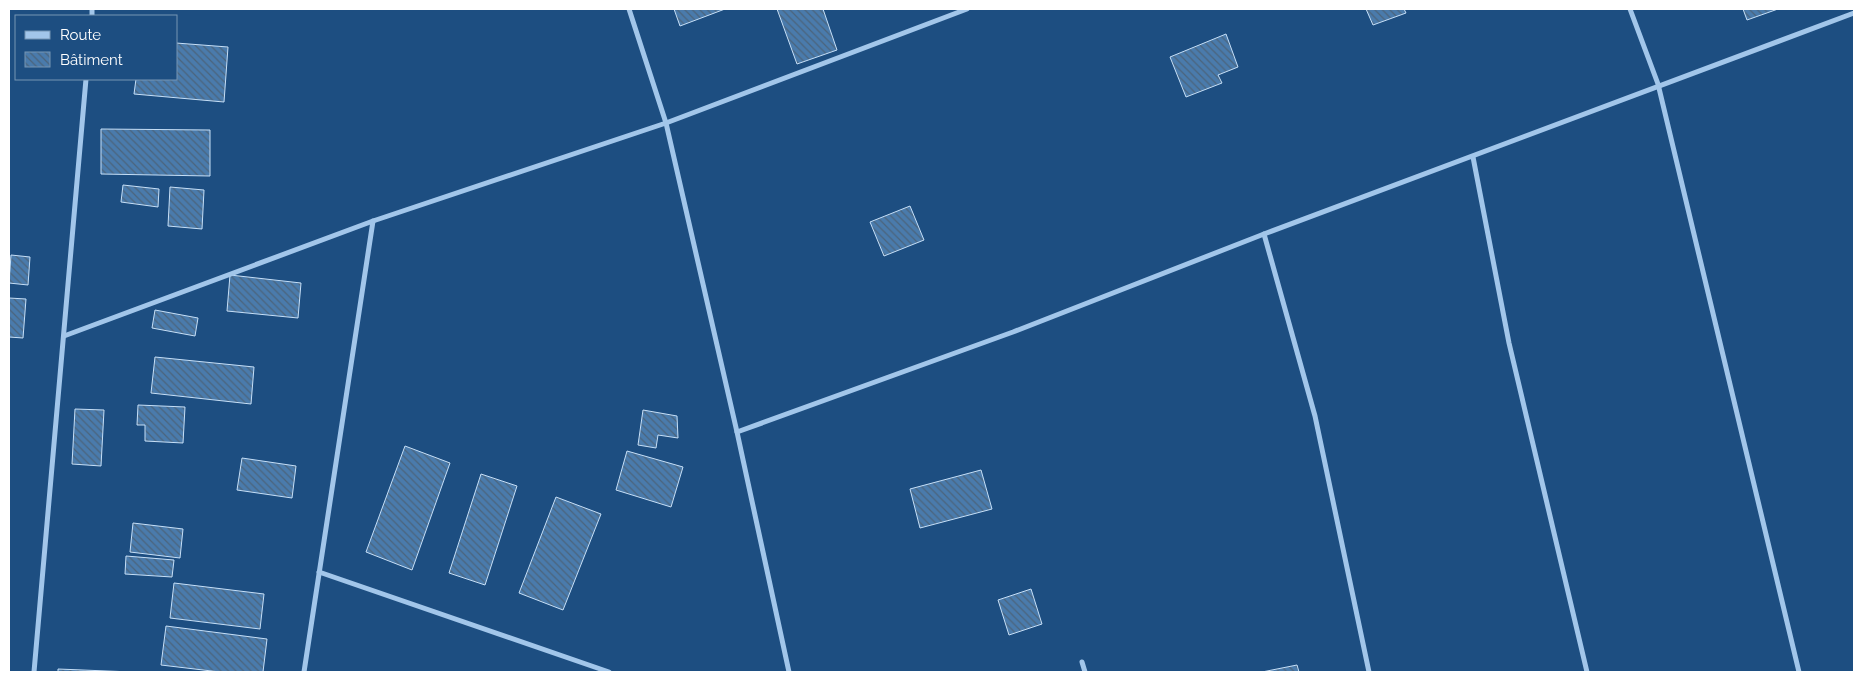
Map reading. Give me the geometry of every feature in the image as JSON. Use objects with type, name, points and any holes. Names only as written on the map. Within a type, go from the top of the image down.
[{"type":"street","points":[[629,9],[666,122],[738,432],[789,672]]},
{"type":"street","points":[[64,336],[373,221],[666,122],[967,9]]},
{"type":"street","points":[[1630,9],[1658,84],[1799,672]]},
{"type":"street","points":[[738,432],[1013,332],[1264,234],[1473,157],[1658,84],[1854,13]]},
{"type":"street","points":[[34,672],[86,80]]},
{"type":"street","points":[[1473,157],[1509,343],[1587,672]]},
{"type":"street","points":[[304,672],[373,221]]},
{"type":"street","points":[[1264,234],[1315,416],[1369,672]]},
{"type":"street","points":[[319,572],[609,672]]},
{"type":"street","points":[[1082,662],[1085,672]]},
{"type":"building","points":[[674,9],[725,9],[680,26]]},
{"type":"building","points":[[777,9],[823,9],[837,50],[797,64]]},
{"type":"building","points":[[1366,9],[1404,9],[1406,13],[1373,25]]},
{"type":"building","points":[[1743,9],[1778,9],[1747,20]]},
{"type":"building","points":[[1226,34],[1238,67],[1218,75],[1222,83],[1186,97],[1170,57]]},
{"type":"building","points":[[178,43],[228,47],[224,102],[134,94],[136,80],[178,80]]},
{"type":"building","points":[[101,129],[210,130],[210,176],[101,174]]},
{"type":"building","points":[[123,185],[159,189],[158,207],[121,202]]},
{"type":"building","points":[[170,187],[204,190],[202,229],[168,226]]},
{"type":"building","points":[[910,206],[924,240],[884,256],[870,222]]},
{"type":"building","points":[[11,255],[30,257],[28,285],[9,283]]},
{"type":"building","points":[[230,275],[301,283],[298,318],[227,311]]},
{"type":"building","points":[[9,298],[26,299],[23,338],[9,337]]},
{"type":"building","points":[[155,310],[198,318],[195,336],[152,328]]},
{"type":"building","points":[[155,357],[254,367],[251,404],[151,393]]},
{"type":"building","points":[[138,405],[185,407],[183,443],[145,441],[145,425],[137,425]]},
{"type":"building","points":[[75,409],[104,410],[101,466],[72,464]]},
{"type":"building","points":[[643,410],[677,416],[678,438],[658,435],[656,448],[638,445]]},
{"type":"building","points":[[405,446],[450,463],[412,570],[366,552]]},
{"type":"building","points":[[627,451],[683,467],[671,507],[616,490]]},
{"type":"building","points":[[242,458],[296,466],[292,498],[237,490]]},
{"type":"building","points":[[981,470],[992,509],[920,528],[910,489]]},
{"type":"building","points":[[481,474],[517,486],[485,585],[449,573]]},
{"type":"building","points":[[556,497],[601,514],[563,610],[519,593]]},
{"type":"building","points":[[133,523],[183,529],[180,558],[130,552]]},
{"type":"building","points":[[126,556],[174,560],[172,577],[125,574]]},
{"type":"building","points":[[174,583],[264,594],[260,629],[170,618]]},
{"type":"building","points":[[1031,589],[1042,624],[1009,635],[998,600]]},
{"type":"building","points":[[166,626],[267,639],[263,672],[220,672],[161,665]]},
{"type":"building","points":[[1297,665],[1299,672],[1262,672]]},
{"type":"building","points":[[58,669],[132,672],[58,672]]}]
